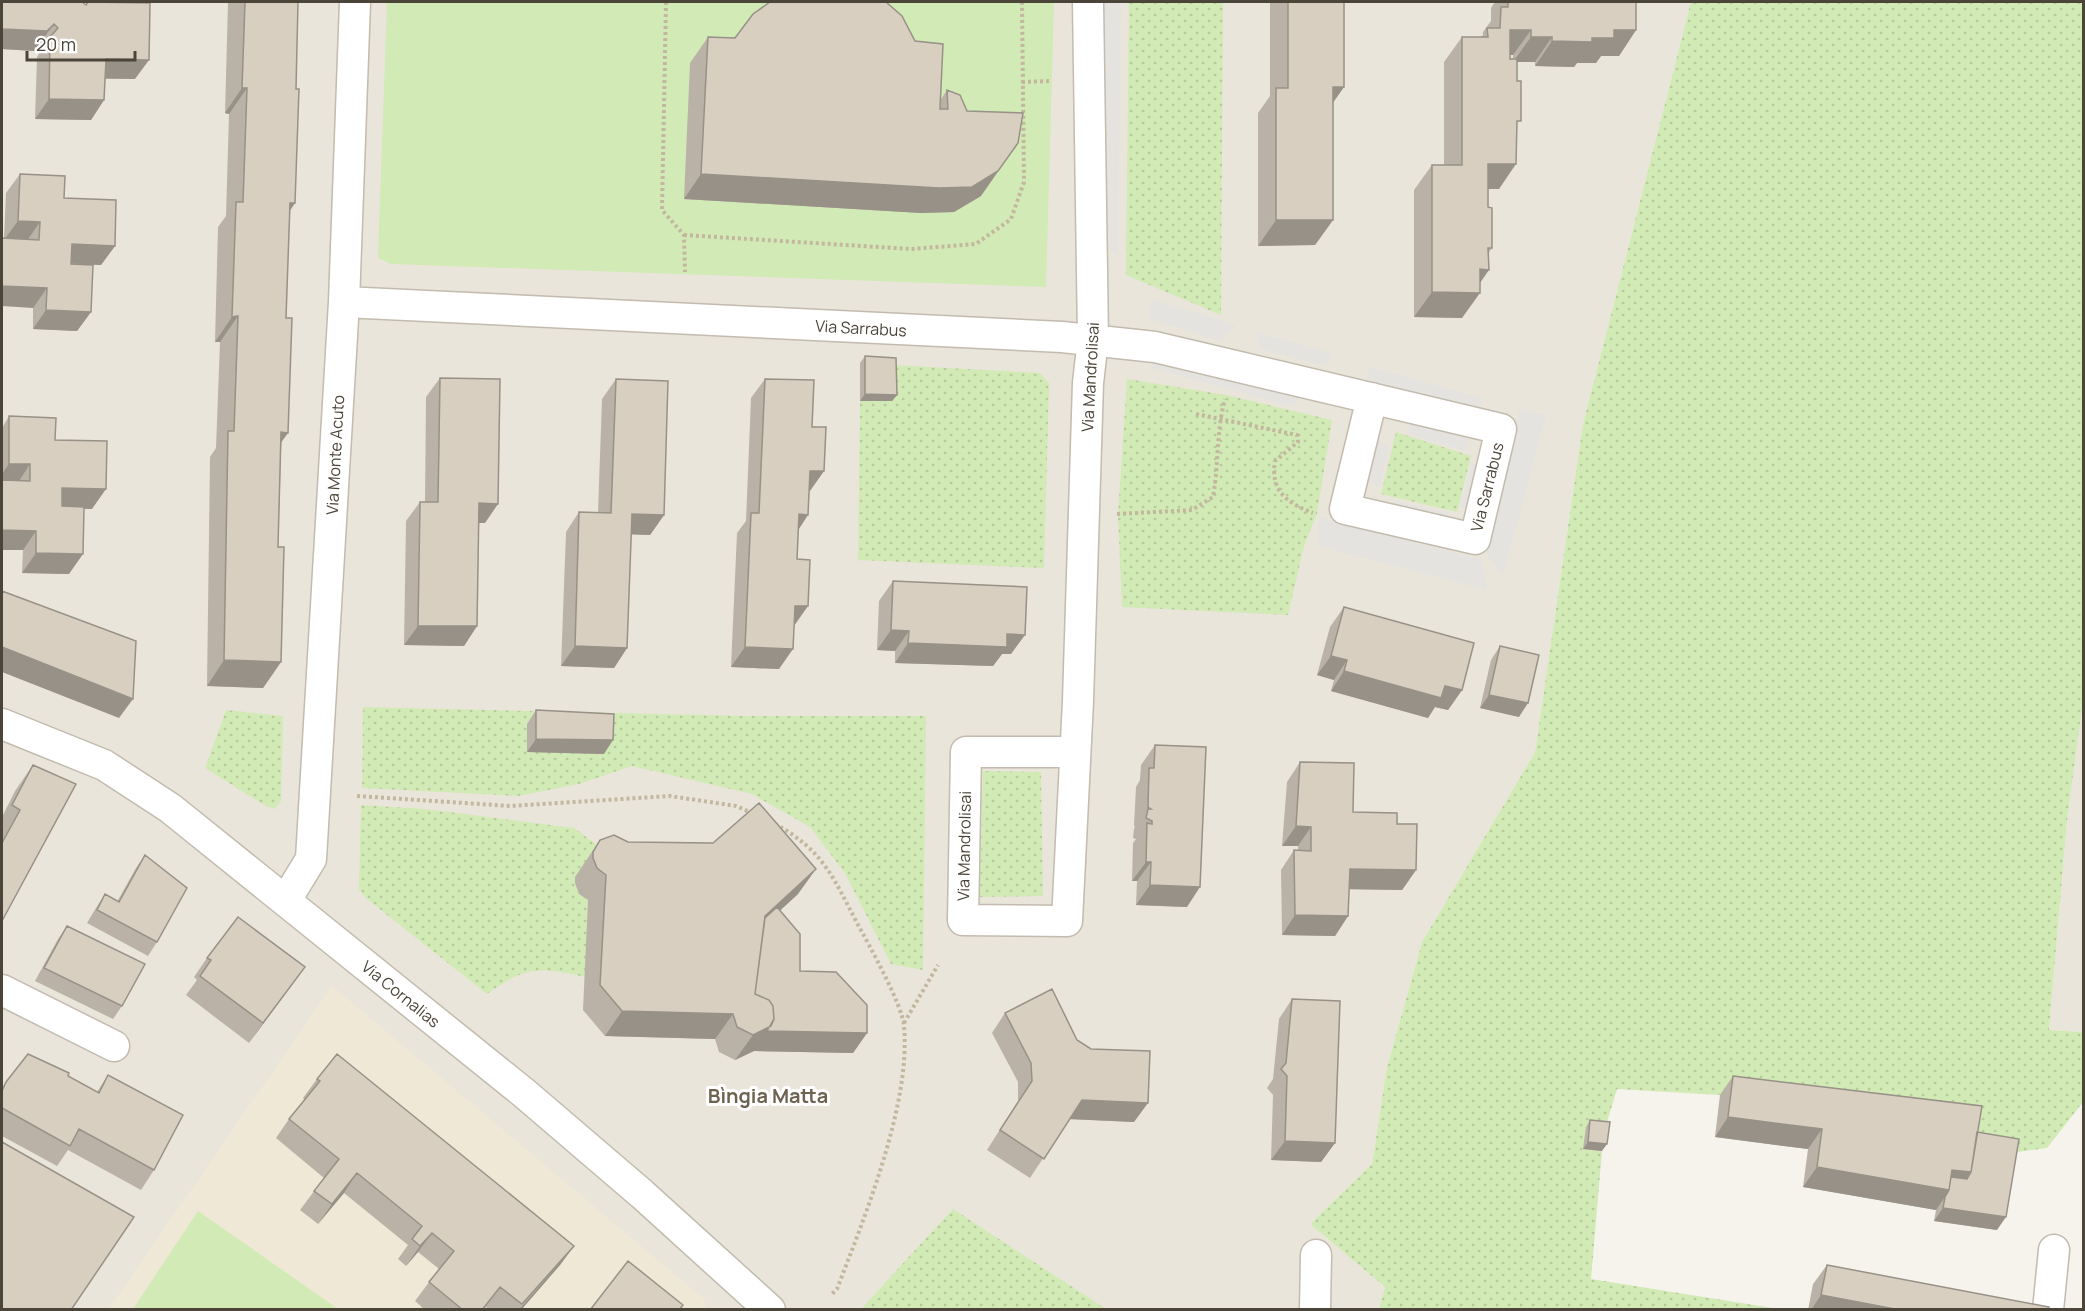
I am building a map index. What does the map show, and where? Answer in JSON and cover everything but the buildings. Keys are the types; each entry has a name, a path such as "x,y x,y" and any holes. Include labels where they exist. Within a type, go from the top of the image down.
{"street":[{"name":"Via Monte Acuto","path":"286,900 311,859 344,302 355,2"},
{"name":"Via Mandrolisai","path":"1075,752 966,752 963,920 1066,921 1075,752 1089,383 1093,339 1088,2"},
{"name":"Via Sarrabus","path":"344,302 1093,339 1155,347 1372,398 1501,429 1474,539 1345,509 1372,398"},
{"name":"Via Cornalias","path":"2,724 105,765 170,808 524,1093 642,1194 770,1310"},
{"path":"2,990 114,1047"},
{"path":"2048,1310 2054,1250"},
{"path":"1315,1310 1316,1255"}],"path":[{"path":"666,2 662,210 684,235 686,272"},
{"path":"684,235 911,249 976,244 1011,219 1024,182 1022,2"},
{"path":"1022,82 1052,81"},
{"path":"1113,513 1192,510 1213,497 1218,473 1220,418 1226,395"},
{"path":"1196,414 1297,435 1298,442 1275,461 1273,475 1282,494 1291,505 1317,514"},
{"path":"357,796 510,806 670,796 736,806 758,815"},
{"path":"768,820 799,837 827,865 877,960 904,1024 903,1079 889,1134 868,1208 837,1288 831,1295"},
{"path":"904,1024 938,964"}],"shaded area":[{"path":"2,2 1691,2 1583,424 1535,752 1422,942 1387,1067 1372,1164 1310,1224 1385,1287 1379,1309 2,1310"},
{"path":"1103,2 1121,2 1118,255 1105,247"},
{"path":"1151,299 1236,325 1221,341 1149,319"},
{"path":"1256,332 1331,353 1326,366 1260,349"},
{"path":"1151,355 1299,394 1294,407 1152,368"},
{"path":"1370,367 1482,398 1478,412 1366,379"},
{"path":"1520,408 1546,416 1503,576 1482,548"},
{"path":"1411,417 1471,435 1465,451 1408,434"},
{"path":"1371,436 1389,447 1380,488 1363,478"},
{"path":"1472,463 1485,466 1474,511 1461,507"},
{"path":"1395,501 1448,513 1445,525 1391,515"},
{"path":"1319,517 1482,560 1487,590 1318,546"},
{"path":"2083,692 2083,1032 2049,1030 2067,821"},
{"path":"332,986 704,1299 706,1309 108,1310"}],"green space":[{"path":"387,2 1054,2 1046,287 391,264 378,258"},
{"path":"1129,2 1223,2 1221,315 1126,275"},
{"path":"1691,2 2083,2 2084,692 2067,821 2049,1030 2083,1032 2083,1102 2047,1148 2010,1153 1720,1095 1617,1089 1605,1129 1583,1149 1602,1151 1591,1279 1779,1309 1379,1309 1385,1287 1310,1224 1372,1164 1387,1067 1422,942 1535,752 1583,424"},
{"path":"892,365 1040,373 1049,383 1044,568 858,560 860,401 892,401"},
{"path":"1127,379 1226,395 1332,420 1317,514 1304,546 1288,615 1122,607 1118,514"},
{"path":"1396,432 1471,456 1457,512 1381,494"},
{"path":"363,707 749,716 926,716 923,970 891,964 845,873 810,827 752,794 632,766 579,784 518,796 362,788"},
{"path":"226,710 283,716 281,801 275,809 264,805 205,768"},
{"path":"983,771 1041,772 1043,896 980,897"},
{"path":"361,805 425,809 574,828 627,867 587,862 575,877 577,890 588,900 585,977 533,971 512,978 487,994 367,899 359,890"},
{"path":"953,1209 1106,1309 861,1309"},
{"path":"198,1211 338,1309 133,1309"}],"district":[{"name":"Bìngia Matta","path":"768,1096"}]}
